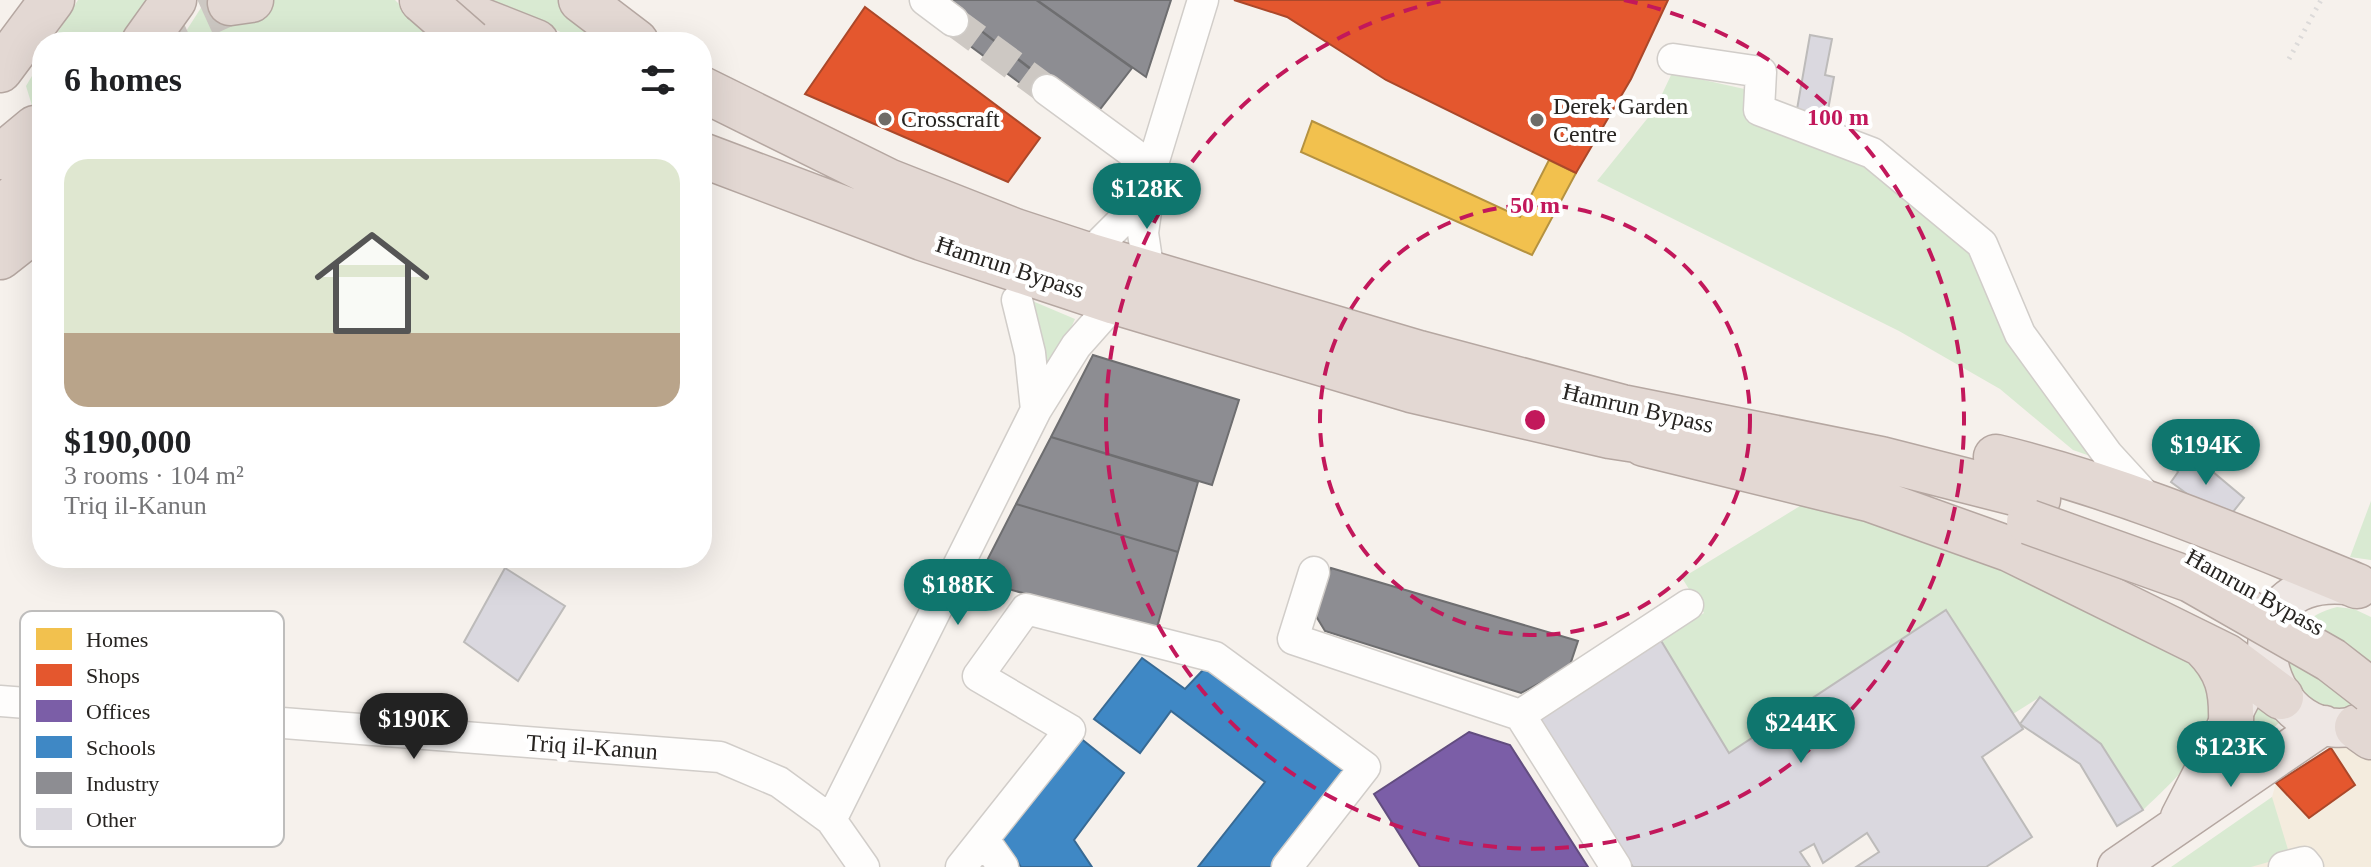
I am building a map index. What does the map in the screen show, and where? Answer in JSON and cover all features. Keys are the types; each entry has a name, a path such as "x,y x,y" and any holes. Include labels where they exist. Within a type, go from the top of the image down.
{"highway":[{"path":"0,70 52,0"},
{"path":"151,32 174,0"},
{"path":"422,0 459,32"},
{"path":"422,0 509,32"},
{"path":"581,0 623,32"},
{"path":"620,0 658,32"},
{"path":"712,78 903,167 1015,231"},
{"path":"712,94 888,181"},
{"path":"712,123 770,150 888,181"},
{"path":"0,157 32,150"},
{"path":"712,158 922,238"},
{"path":"0,212 32,159"},
{"path":"712,181 922,238"},
{"name":"Ħamrun Bypass","path":"888,181 1015,231 1419,353 1616,422"},
{"path":"0,257 32,232"},
{"name":"Ħamrun Bypass","path":"922,238 1115,302 1411,390 1616,422 2033,510 2202,558 2371,662"},
{"path":"1616,422 1887,431 2045,469 2137,500 2364,590"},
{"path":"1616,422 1872,500 2009,549 2199,641 2266,685"},
{"name":"Ħamrun Bypass","path":"2033,510 2191,580 2331,660 2359,720"},
{"path":"2199,641 2221,663 2227,677 2232,692 2231,723"}],"main road":[{"path":"2175,825 2231,723 2266,685 2270,625 2284,603 2306,588 2332,583 2364,590"},
{"path":"2266,685 2359,720"},
{"path":"2117,867 2175,825 2359,720"}],"street":[{"path":"925,0 953,21"},
{"path":"1149,273 1143,233 1152,167 1203,0"},
{"path":"1673,59 1761,72 1759,110 1872,153 1982,244 2020,334 2108,455 2141,491 2137,500"},
{"path":"1047,90 1152,167"},
{"path":"1088,255 1122,221 1152,167"},
{"path":"1017,300 1030,353 1036,410"},
{"path":"831,820 1036,410 1076,346 1115,302"},
{"path":"1314,572 1293,639 1520,715 1616,867"},
{"path":"1520,715 1688,605"},
{"path":"961,867 1070,730 978,676 1026,609 1215,657 1365,767 1287,867"},
{"name":"Triq il-Kanun","path":"0,701 20,703"},
{"name":"Triq il-Kanun","path":"284,723 720,757 779,782 831,820 864,867"},
{"path":"984,840 1003,867"},
{"path":"2284,867 2304,862 2308,867"}],"path":[{"path":"2289,59 2321,0"}],"shaded area":[{"path":"2349,737 2371,754 2371,867 2185,867 2272,797 2276,783"}],"green space":[{"path":"78,0 155,0 133,32 58,32"},
{"path":"206,0 395,0 427,32 185,32"},
{"path":"486,0 561,0 595,32 560,32 521,12"},
{"path":"1672,73 1749,90 1849,152 1965,240 2093,457 2073,450 2000,389 1899,331 1597,181 1655,109"},
{"path":"32,76 32,106 26,86"},
{"path":"1030,300 1075,319 1050,374"},
{"path":"1804,491 1910,520 2204,669 2213,706 2206,736 2198,750 2143,810 2101,744 2040,697 2013,714 1729,753 1660,639 1704,613 1682,578 1800,506"},
{"path":"2371,501 2371,560 2350,557"},
{"path":"2337,607 2354,609 2371,617 2371,705 2322,711 2294,687 2288,659 2294,636 2302,626 2324,611"},
{"path":"2257,706 2279,723 2227,767"},
{"path":"2272,797 2290,856 2251,867 2171,867"}],"building: Homes":[{"path":"1312,121 1520,217 1549,160 1576,173 1532,255 1301,152"}],"building: Shops":[{"name":"Derek Garden Centre","path":"1234,0 1668,0 1631,79 1576,173 1386,80 1287,17"},
{"path":"865,7 1040,138 1008,182 805,94"},
{"path":"2331,748 2355,785 2309,818 2276,783"}],"building: Offices":[{"path":"1469,732 1510,745 1588,867 1420,867 1374,794"}],"building: Schools":[{"path":"1142,658 1185,689 1203,670 1220,669 1348,772 1273,867 1198,867 1265,782 1171,711 1140,753 1094,719"},
{"path":"1079,737 1124,773 1074,840 1092,867 1021,867 1001,837"}],"building: Industry":[{"path":"941,0 1036,0 1132,68 1094,117"},
{"path":"1037,0 1171,0 1146,77"},
{"path":"958,13 1051,85 1040,98 946,28"},
{"path":"1093,355 1239,400 1212,485 1051,437"},
{"path":"1051,437 1198,482 1178,552 1016,504"},
{"path":"1016,504 1178,552 1156,631 977,580"},
{"path":"1331,568 1578,641 1569,668 1521,693 1325,631 1316,616"}],"building: Other":[{"path":"1810,35 1832,39 1825,75 1834,77 1826,121 1796,115"},
{"path":"2188,451 2244,498 2225,522 2171,482 2178,472 2175,467"},
{"path":"505,568 565,606 518,681 464,642"},
{"path":"1946,610 2023,729 1982,757 2032,837 1986,867 1856,867 1879,852 1867,833 1823,863 1814,844 1800,852 1810,867 1633,867 1538,719 1660,639 1729,753"},
{"path":"2040,697 2101,744 2143,810 2117,826 2080,764 2020,724"}],"tunnel":[{"path":"166,32 230,3"},
{"path":"953,21 1047,90"}],"place":[{"name":"Crosscraft","path":"885,119"},
{"name":"Derek Garden Centre","path":"1537,120"}]}
